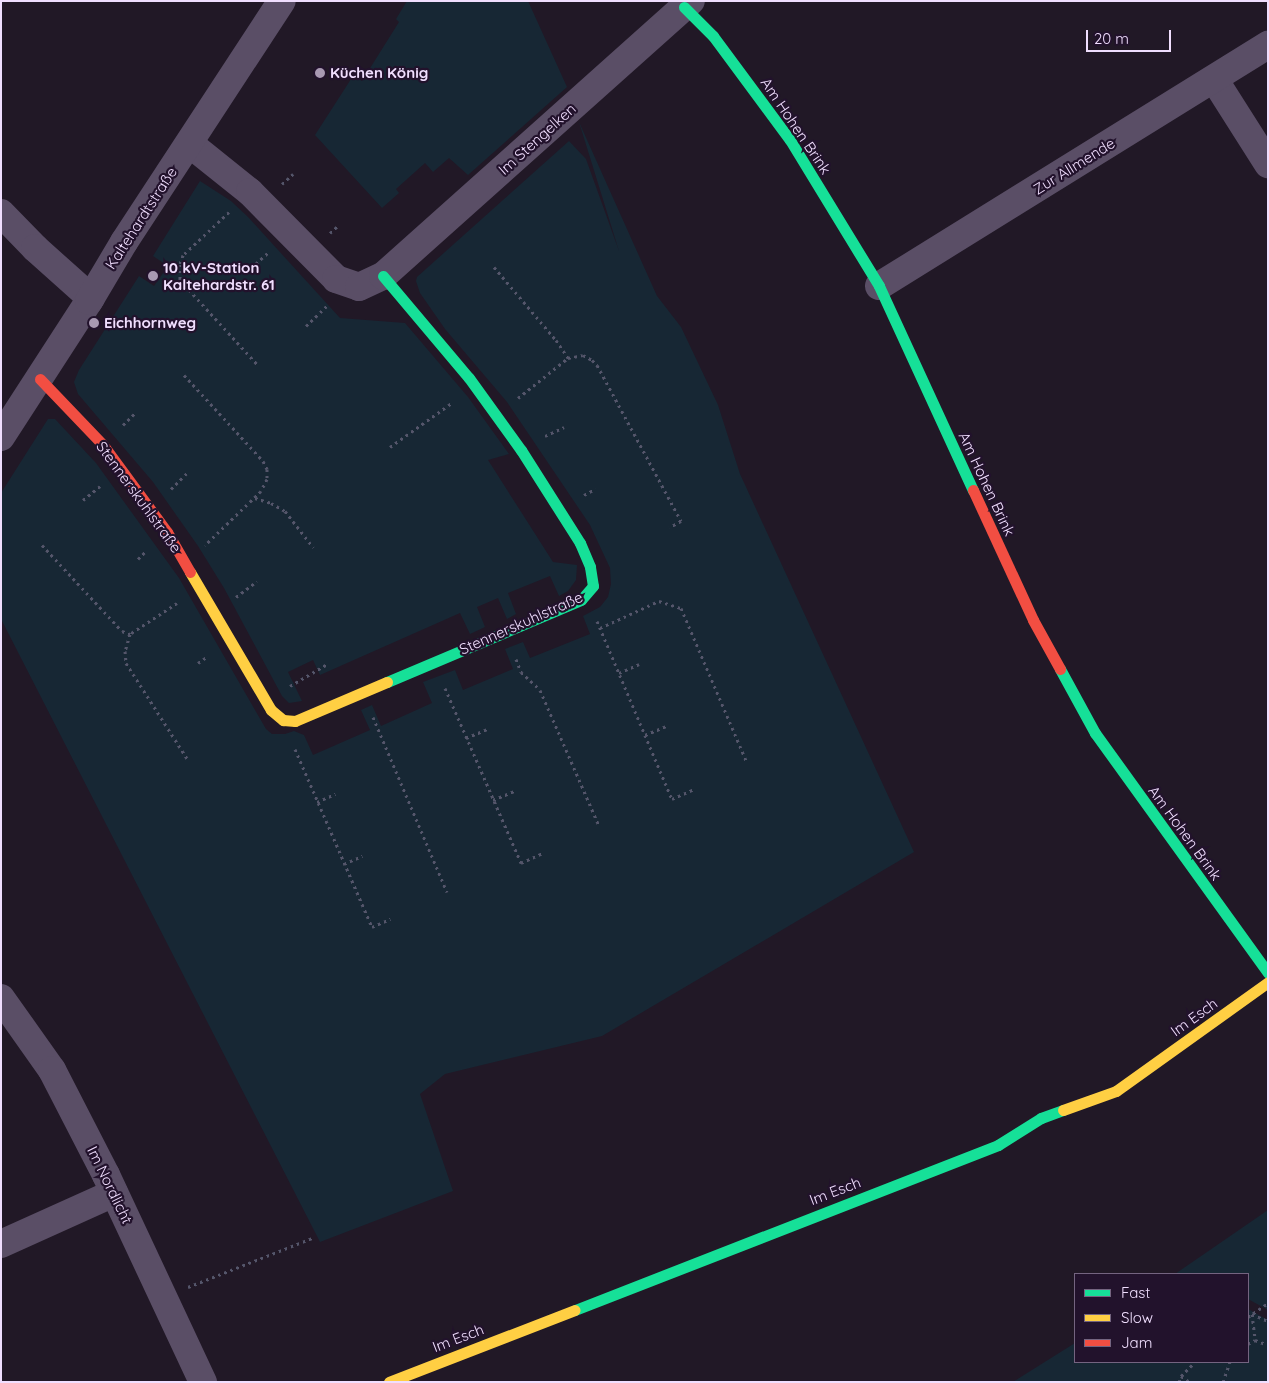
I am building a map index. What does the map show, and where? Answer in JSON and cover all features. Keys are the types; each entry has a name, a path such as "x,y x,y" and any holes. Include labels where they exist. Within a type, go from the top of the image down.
{"street":[{"name":"Kaltehardtstraße","path":"1,437 91,298 124,242 282,1"},
{"name":"Im Stengelken","path":"383,276 687,4"},
{"name":"Am Hohen Brink","path":"687,4 740,70 790,140 879,286 1033,620 1095,733 1268,973"},
{"name":"Zur Allmende","path":"879,286 1268,45"},
{"path":"1214,79 1268,164"},
{"path":"190,144 250,192 336,279 359,287 383,276"},
{"path":"1,213 35,248 91,298"},
{"name":"Stennerskuhlstraße","path":"40,378 115,460 167,532 272,710 283,720 295,721 587,596 593,586 590,567 580,543 496,415 475,386 383,276"},
{"name":"Im Esch","path":"388,1382 998,1145 1041,1118 1116,1091 1268,982"},
{"name":"Im Nordlicht","path":"1,998 52,1070 114,1193 203,1382"},
{"path":"1,1244 114,1193"}],"path":[{"path":"250,192 183,255 179,272 182,282 258,365"},
{"path":"494,267 556,340 568,358"},
{"path":"496,415 568,358 583,356 598,365 681,521 670,527"},
{"path":"184,375 266,465 267,479 255,498 186,562"},
{"path":"390,447 475,386"},
{"path":"255,498 271,503 285,511 313,547"},
{"path":"42,544 122,631 130,634"},
{"path":"188,760 128,669 125,651 130,634 200,586"},
{"path":"587,596 672,799 694,789"},
{"path":"600,628 659,601 680,608 747,763"},
{"path":"505,632 521,672 540,690 599,826"},
{"path":"433,662 521,863 542,853"},
{"path":"265,699 329,663"},
{"path":"619,673 639,664"},
{"path":"362,692 447,892"},
{"path":"283,720 372,928 390,919"},
{"path":"645,735 666,726"},
{"path":"466,738 487,729"},
{"path":"493,800 514,791"},
{"path":"317,802 335,794"},
{"path":"344,864 362,856"},
{"path":"164,1297 315,1237"},
{"path":"1249,1316 1268,1303"},
{"path":"1252,1314 1268,1321"},
{"path":"1252,1314 1255,1340"},
{"path":"1249,1343 1255,1340"},
{"path":"1255,1340 1268,1345"},
{"path":"1179,1382 1181,1376 1194,1363"},
{"path":"1223,1382 1230,1363"},
{"path":"1181,1376 1190,1382"}],"shaded area":[{"path":"407,1 528,1 567,87 468,175 449,158 433,172 425,163 396,189 399,193 382,208 315,135 353,76 362,81 399,22 396,19"},
{"path":"579,122 657,296 681,327 718,405 740,474 914,852 602,1036 445,1074 420,1094 453,1191 320,1242 1,619 1,493 48,419 55,419 96,463 179,578 266,729 272,734 285,734 294,731 304,735 313,755 370,730 361,710 372,705 381,726 432,703 423,682 455,670 463,690 513,669 505,649 523,642 530,658 590,634 583,616 600,607 608,597 611,584 610,568 590,525 507,402 445,329 420,293 416,281 417,277 569,141 586,159 619,251"},
{"path":"200,181 231,201 248,217 340,318 405,323 468,397 509,454 488,460 553,562 577,565 576,580 568,591 559,596 550,576 508,593 516,614 507,619 498,598 477,607 485,627 470,634 460,613 320,675 313,660 288,672 302,701 289,703 282,696 224,588 198,546 153,482 78,394 74,382 79,370 139,276 154,286 168,266 153,256"},
{"path":"1268,1210 1268,1310 1249,1300 1249,1273 1176,1273"},
{"path":"1249,1310 1268,1320 1268,1382 1013,1382 1074,1344 1074,1363 1249,1363"}],"traffic: fast":[{"path":"684,7 713,36 790,140 879,286 973,490"},
{"path":"383,276 469,378 521,450 580,543 590,567 593,586 581,600 387,682"},
{"path":"1060,669 1095,733 1268,973"},
{"path":"575,1310 998,1145 1041,1118 1063,1110"}],"traffic: slow":[{"path":"190,572 271,710 283,720 295,721 387,682"},
{"path":"1063,1110 1116,1091 1268,982"},
{"path":"389,1382 575,1310"}],"traffic: jam":[{"path":"40,379 103,445 167,532 190,572"},
{"path":"973,490 1033,620 1060,669"}],"place":[{"name":"Küchen König","path":"320,73"},
{"name":"10 kV-Station Kaltehardstr. 61","path":"153,276"},
{"name":"Eichhornweg","path":"94,323"}]}
